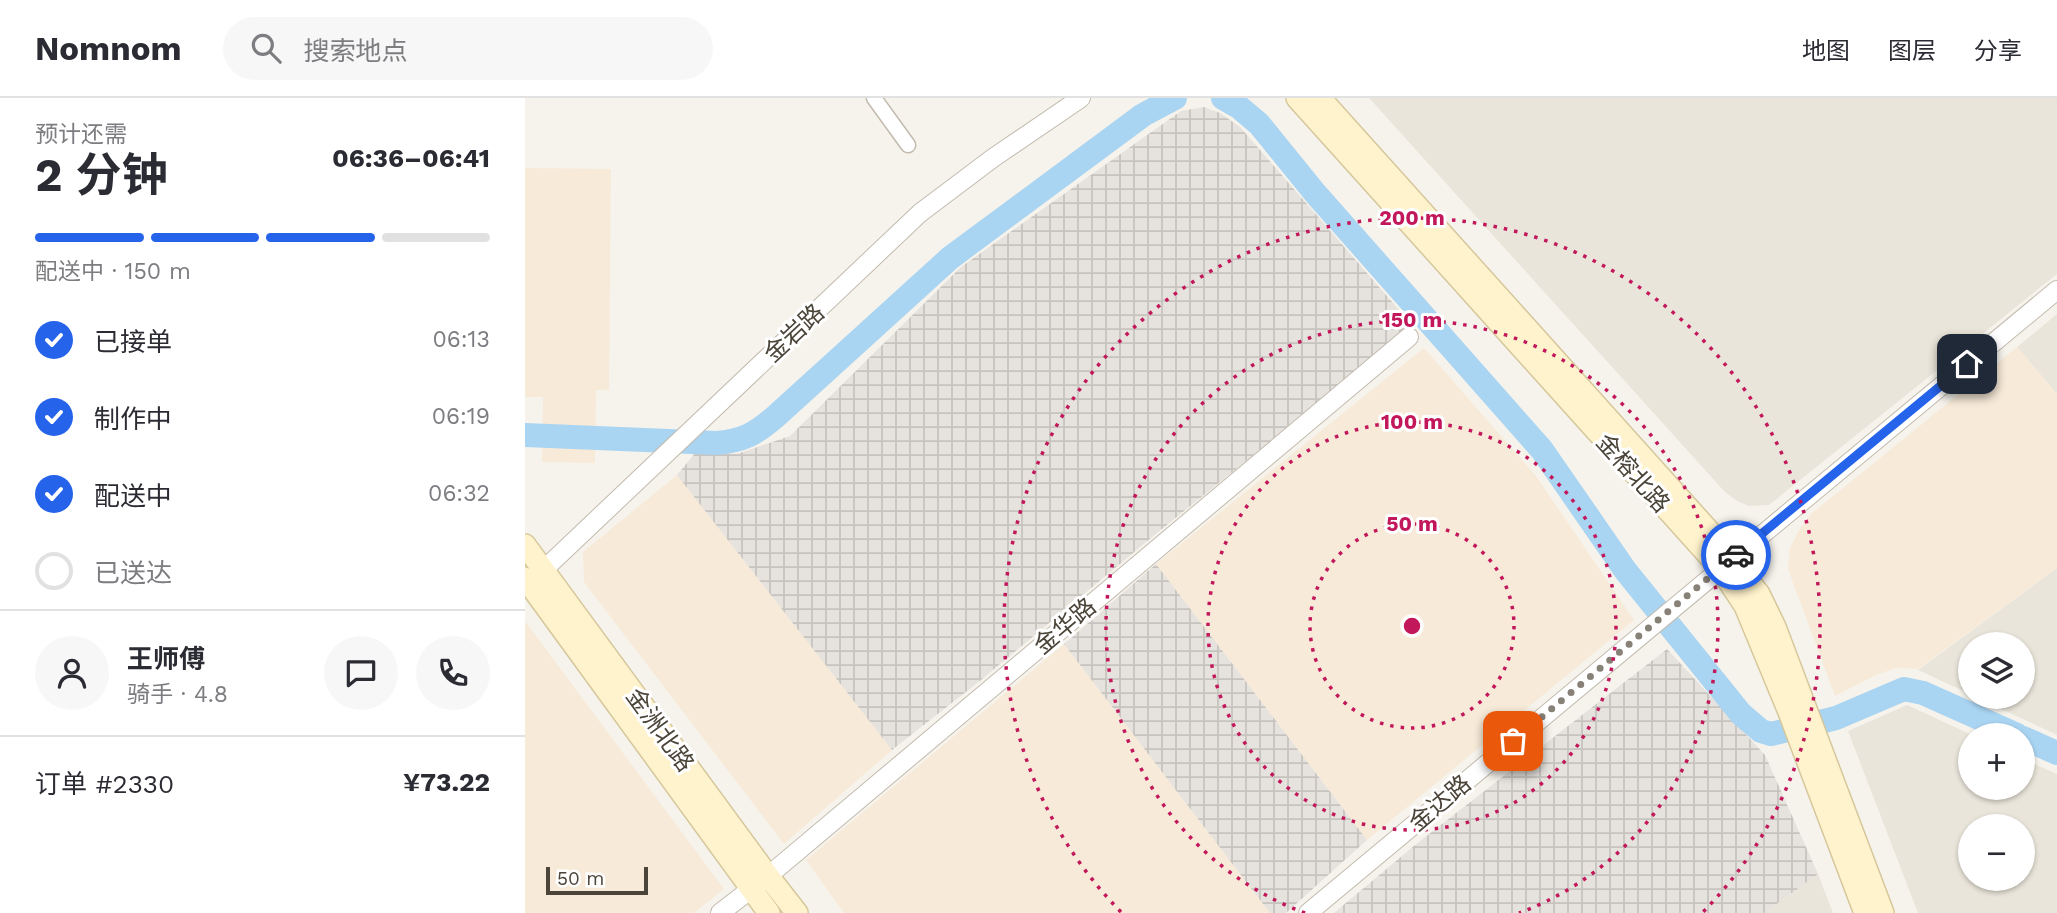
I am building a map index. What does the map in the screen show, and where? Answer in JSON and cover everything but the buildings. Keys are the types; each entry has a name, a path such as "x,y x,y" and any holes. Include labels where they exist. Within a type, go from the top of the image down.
{"main road":[{"name":"金榕北路","path":"1297,98 1726,563 1759,594 1784,650 1797,710 1814,754 1883,913"},
{"name":"金榕北路","path":"1320,98 1480,274 1726,563"},
{"name":"金洲北路","path":"525,545 531,580 759,882 797,913"},
{"name":"金榕北路","path":"1814,754 1865,913"},
{"name":"金洲北路","path":"759,882 769,913"}],"street":[{"path":"874,98 908,145"},
{"name":"金岩路","path":"531,580 935,201 1081,98"},
{"name":"金达路","path":"1308,913 2057,290"},
{"name":"金华路","path":"720,913 1409,337"}],"shaded area":[{"path":"1369,98 2057,98 2057,274 1769,505 1749,506 1724,491"},
{"path":"1204,107 1220,113 1240,127 1413,326 892,750 677,475 696,452 737,454 790,436 961,267 1181,111"},
{"path":"525,168 611,169 609,390 596,390 595,463 542,462 543,397 525,397"},
{"path":"2057,314 2057,394 2017,347"},
{"path":"2017,347 2057,394 2057,568 1969,632 1958,632 1958,640 1918,669 1896,668 1835,696 1788,569 1790,548 1811,514"},
{"path":"1424,348 1536,476 1634,620 1367,840 1156,564"},
{"path":"677,475 892,750 784,844 584,582 583,552"},
{"path":"1156,564 1367,840 1286,913 1270,913 1064,644"},
{"path":"2057,568 2057,735 2002,709 2035,709 2035,632 1970,632"},
{"path":"525,621 724,889 694,913 525,913"},
{"path":"1958,641 1958,688 1918,670"},
{"path":"1064,644 1270,913 844,913 806,860"},
{"path":"1667,649 1765,755 1818,874 1764,913 1334,913 1415,845"},
{"path":"1907,705 1958,729 1958,800 2035,800 2035,764 2057,774 2057,913 1918,913 1848,731"},
{"path":"1818,874 1833,913 1764,913"}],"waterway":[{"path":"525,435 716,443 748,436 775,417 950,258 1143,115 1175,98"},
{"path":"1223,98 1259,124 1315,193 1542,450 1625,570 1741,714 1761,731 1771,734 1836,718 1904,689 1923,693 1990,723"},
{"path":"2035,743 2057,753"}],"way so far":[{"path":"1513,741 1736,555"}],"route":[{"path":"1736,555 1967,364"}]}
